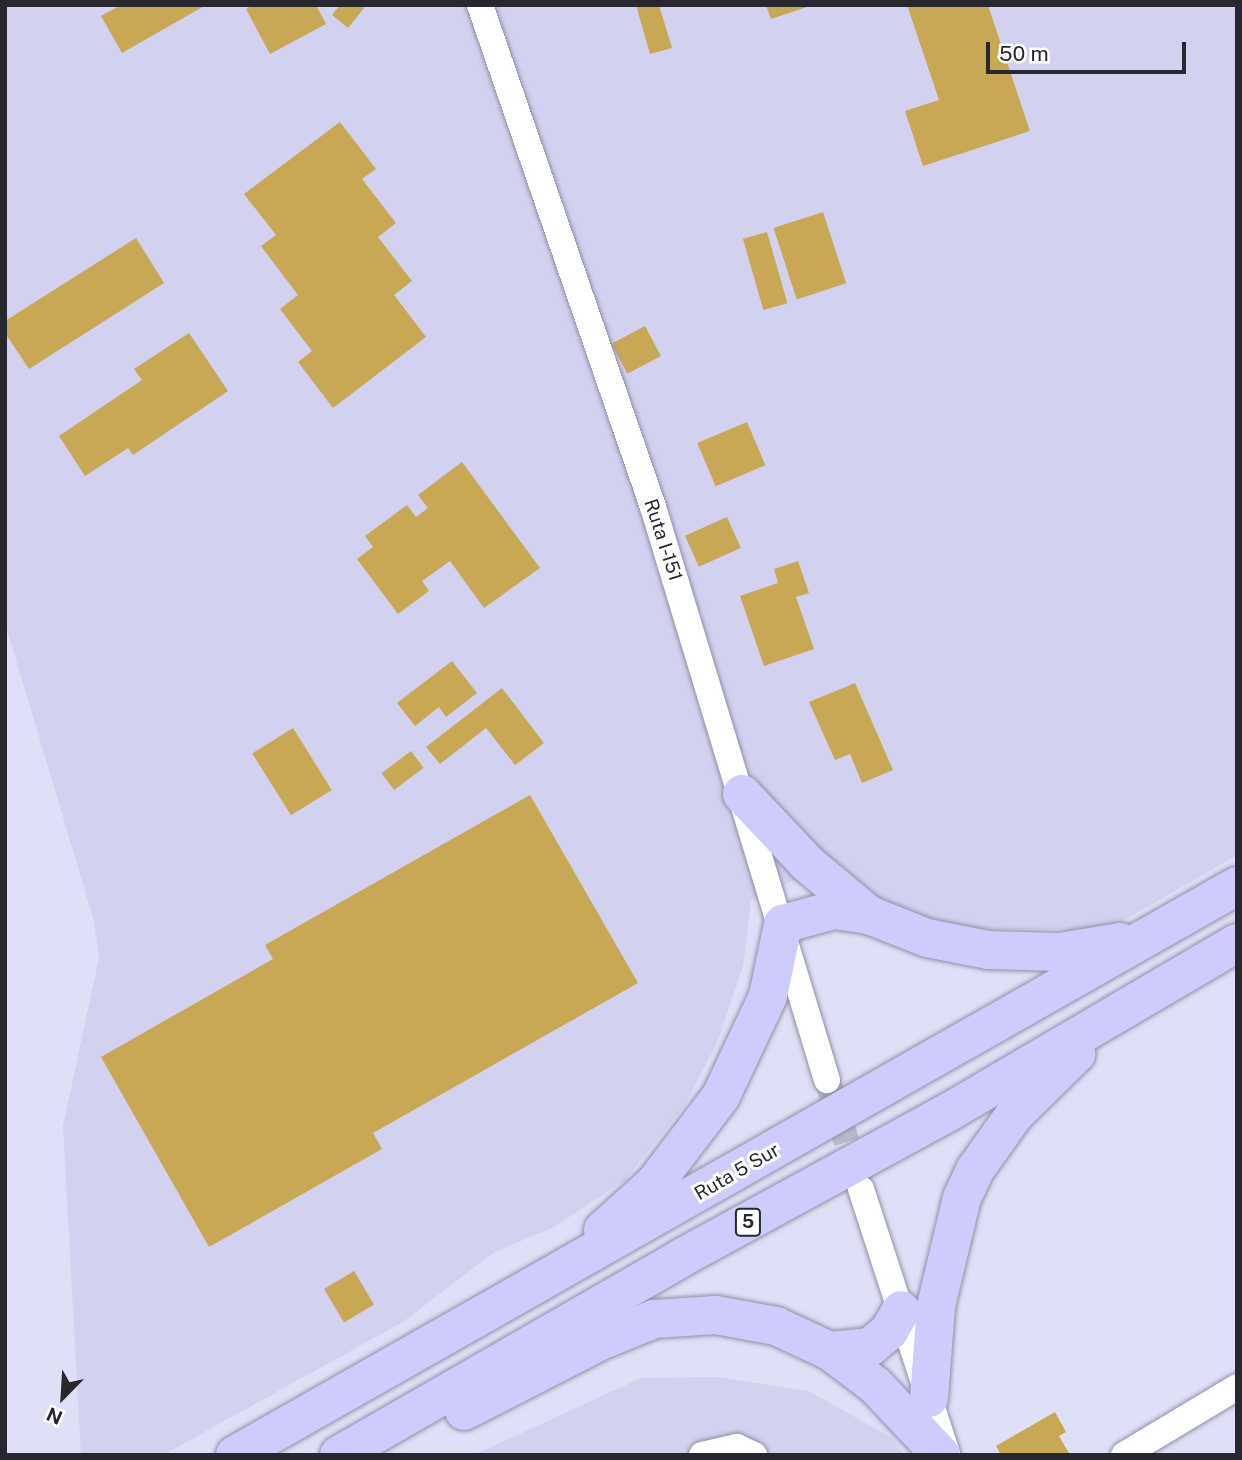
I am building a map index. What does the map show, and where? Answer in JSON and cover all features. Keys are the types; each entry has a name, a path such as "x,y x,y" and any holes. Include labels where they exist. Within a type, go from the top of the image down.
{"highway":[{"path":"742,794 808,864 869,915"},
{"name":"Ruta 5 Sur","path":"235,1455 1237,886"},
{"path":"534,1287 630,1208 701,1128 755,1031 778,960 783,924 834,910 869,915 957,946 1024,953 1096,947 1165,928"},
{"name":"5","path":"339,1455 681,1258 949,1112 1237,943"},
{"path":"929,1398 930,1346 944,1258 975,1170 1015,1114 1090,1041 1156,989"},
{"path":"830,1351 870,1347 889,1331 901,1310"},
{"path":"370,1455 598,1342 654,1319 706,1315 748,1319 795,1333 830,1351 875,1385 941,1455"}],"street":[{"name":"Ruta I-151","path":"480,5 653,507 783,924 827,1080"},
{"path":"862,1189 947,1455"},
{"path":"1124,1455 1237,1387"},
{"path":"702,1455 737,1447 754,1455"}],"shaded area":[{"path":"5,5 1237,5 1237,855 1123,921 1076,930 967,928 895,911 834,860 751,901 743,966 717,1043 685,1105 625,1180 554,1227 493,1253 403,1322 163,1455 81,1455 63,1126 99,958 94,921 5,623"},
{"path":"717,1377 809,1391 892,1438 904,1455 474,1455 641,1378"}],"building":[{"path":"121,5 206,5 122,53 101,16"},
{"path":"253,5 316,5 326,24 270,54 246,9"},
{"path":"340,5 361,5 364,8 348,28 332,15"},
{"path":"636,5 659,5 672,48 650,54"},
{"path":"766,5 810,5 810,6 771,19"},
{"path":"907,5 988,5 1030,131 923,166 905,111 939,100"},
{"path":"340,122 376,169 362,179 396,223 378,237 412,281 394,295 426,337 333,408 298,362 312,351 280,309 298,295 261,246 276,235 244,194"},
{"path":"823,212 846,283 797,299 774,228"},
{"path":"767,232 787,303 763,310 743,239"},
{"path":"136,238 164,283 29,369 5,333 5,321"},
{"path":"645,326 661,356 627,374 611,344"},
{"path":"189,333 228,391 133,455 128,448 85,476 59,436 142,380 134,369"},
{"path":"747,422 765,465 716,486 697,443"},
{"path":"462,462 540,568 484,608 450,561 422,581 429,591 398,614 357,559 373,547 365,536 407,505 416,517 428,508 418,495"},
{"path":"727,517 741,548 699,567 685,536"},
{"path":"798,561 809,593 796,597 814,649 764,666 740,596 778,583 774,569"},
{"path":"452,661 477,693 446,717 439,707 415,726 397,703"},
{"path":"855,683 893,770 862,783 850,754 835,760 809,702"},
{"path":"502,688 544,743 515,765 486,728 440,764 426,747"},
{"path":"293,728 332,790 291,815 252,753"},
{"path":"411,751 424,768 394,790 381,773"},
{"path":"530,795 638,983 373,1133 382,1149 209,1247 101,1057 273,959 265,945"},
{"path":"354,1271 374,1304 344,1322 324,1289"},
{"path":"1055,1412 1066,1432 1059,1436 1070,1455 1001,1455 996,1446"}],"tunnel":[{"path":"827,1080 858,1178"}]}
